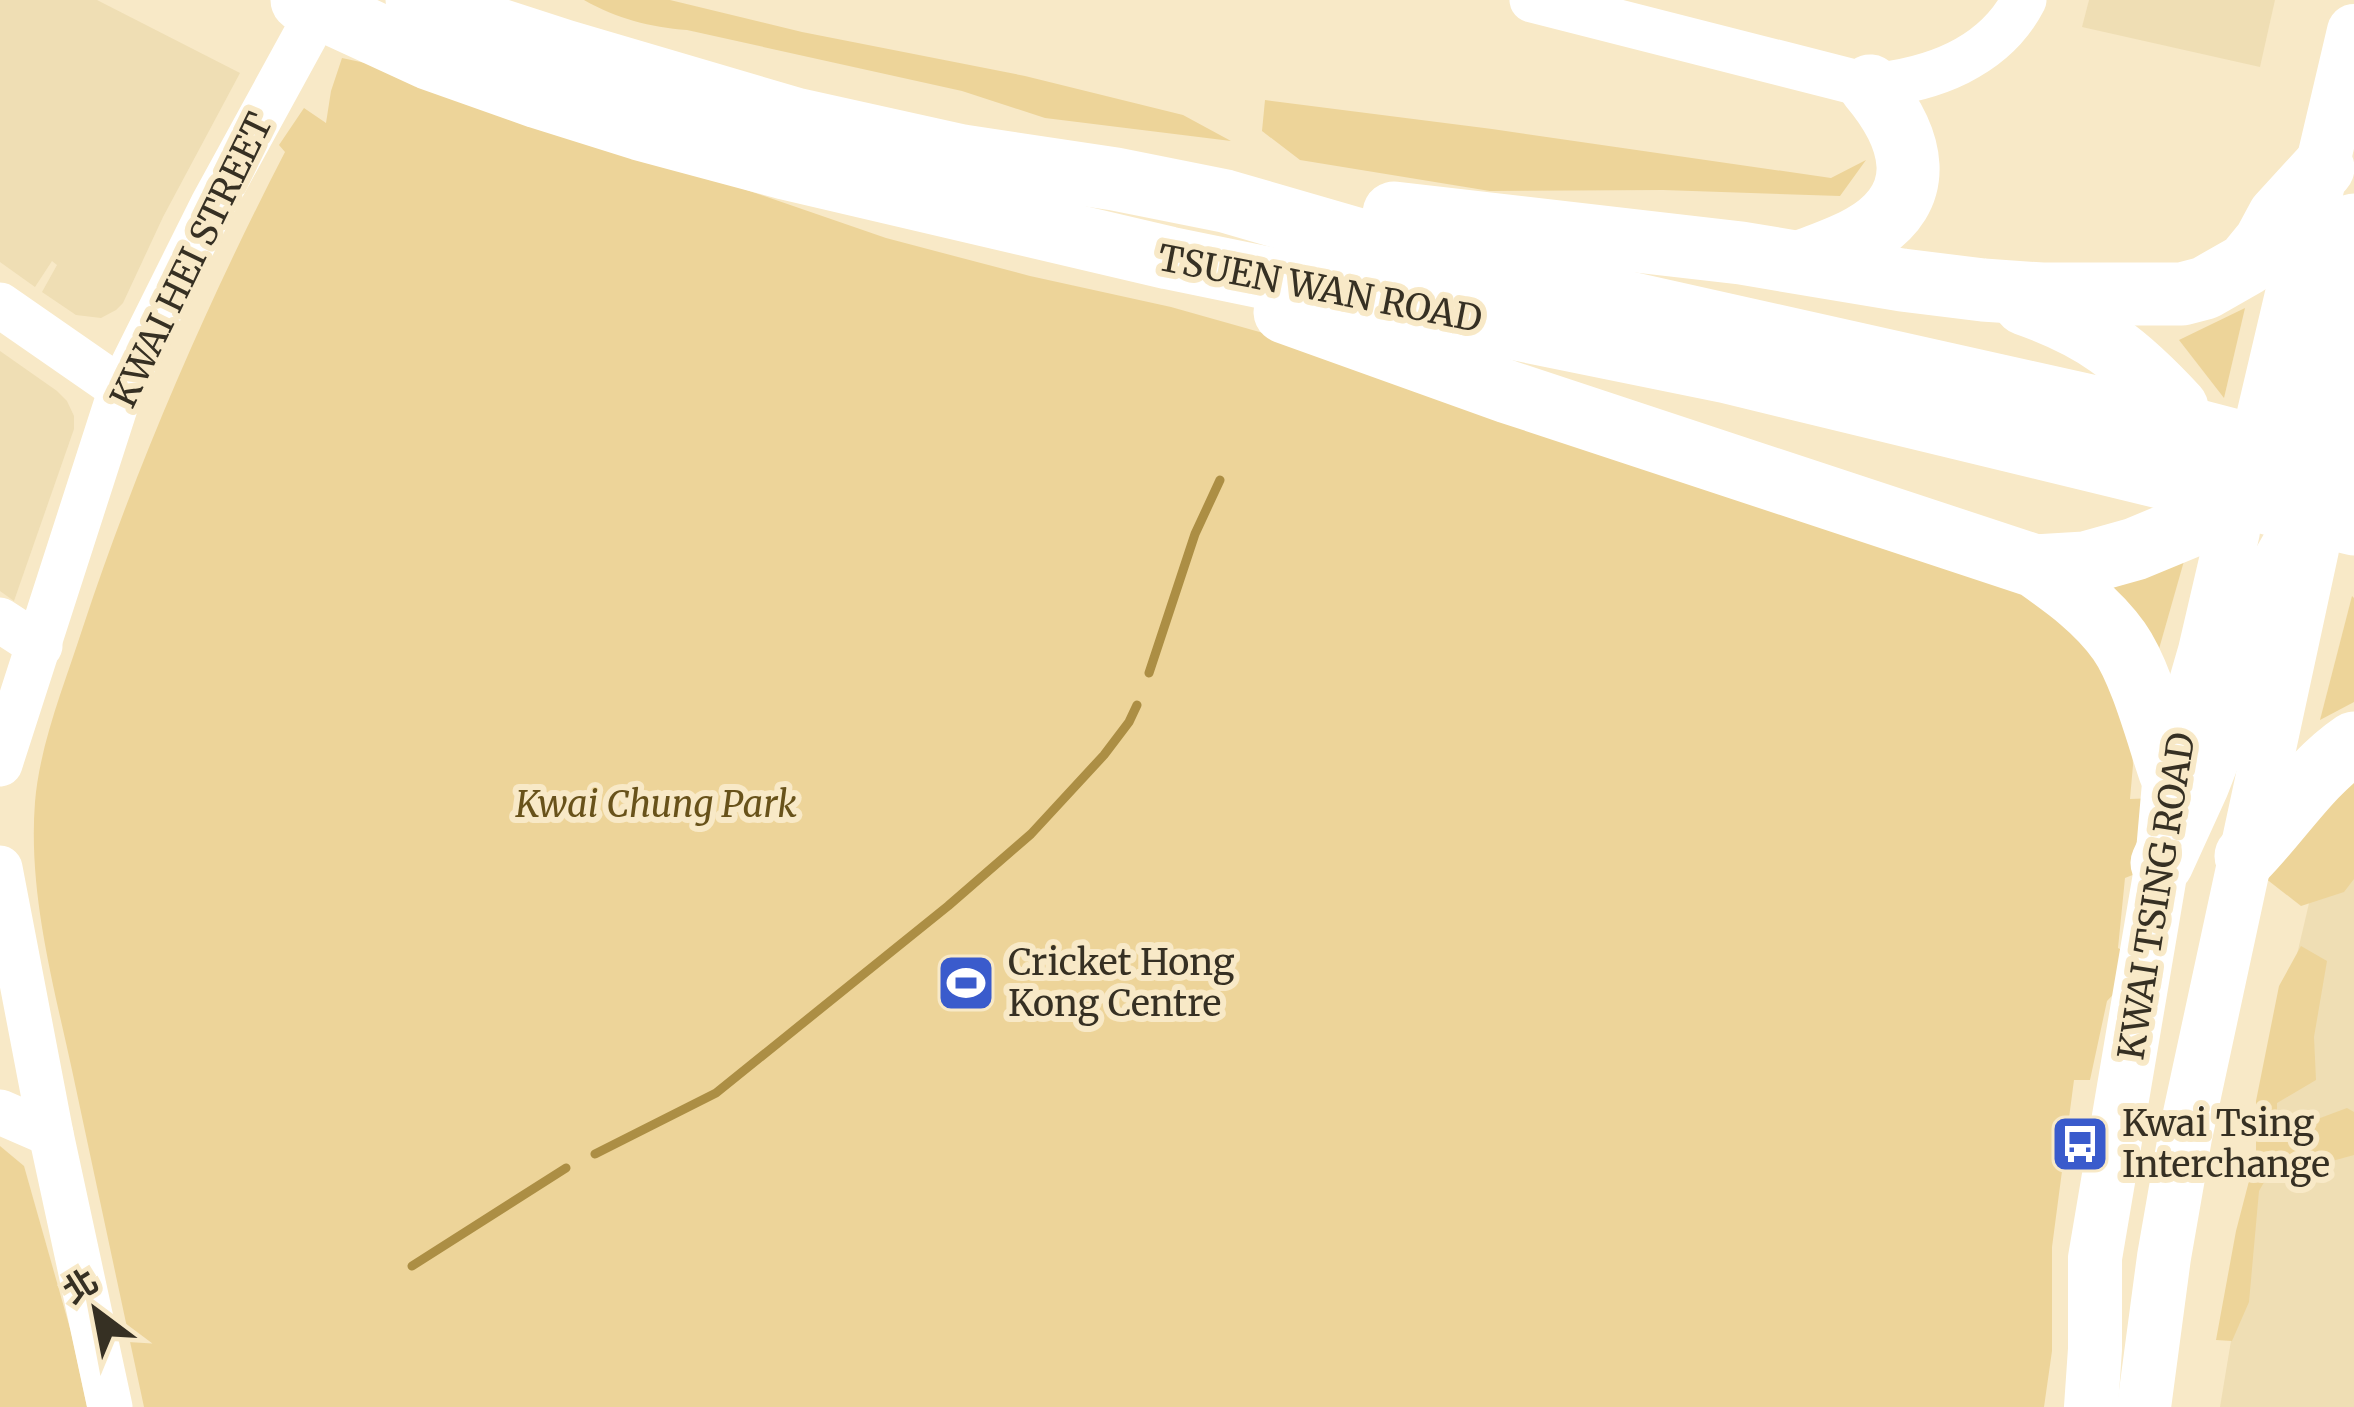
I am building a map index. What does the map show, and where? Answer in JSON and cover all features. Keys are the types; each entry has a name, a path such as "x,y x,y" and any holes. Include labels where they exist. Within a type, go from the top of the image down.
{"highway":[{"name":"TSUEN WAN ROAD","path":"303,18 432,24 564,51 795,119 962,156 1225,201 1363,241 1557,287 2035,421 2276,541"},
{"name":"TSUEN WAN ROAD","path":"432,24 538,97 844,183 1169,258 1727,372 2035,421 2171,424 2307,439"},
{"path":"1801,262 1861,237 1900,203 1910,164 1890,110 1870,86"},
{"path":"1225,201 1370,209 1801,262 1983,290 2151,295 2205,288 2247,264 2279,216 2323,168"},
{"path":"2307,439 2354,225"},
{"path":"1169,258 1232,292 1352,338 2035,566 2081,598 2121,643 2170,772"},
{"path":"1983,290 2085,327 2122,353 2177,408"},
{"path":"2282,329 2307,439"},
{"path":"2035,566 2085,563 2135,549 2276,541"},
{"path":"2276,541 2282,677"},
{"path":"2162,863 2228,709 2276,541"},
{"path":"2246,856 2338,754 2354,743"}],"main road":[{"path":"2282,329 2354,31"},
{"path":"2307,439 2354,368"},
{"name":"KWAI TSING ROAD","path":"2090,1407 2095,1258 2162,863 2170,772 2205,651 2276,541"},
{"name":"KWAI TSING ROAD","path":"2144,1407 2185,1137 2282,677"}],"street":[{"path":"1532,0 1870,86 1907,82 1946,70 1991,43 2024,0"},
{"name":"KWAI HEI STREET","path":"0,764 121,389 303,18"},
{"path":"0,305 121,389"},
{"path":"0,620 40,646"},
{"path":"0,868 110,1407"},
{"path":"0,1112 51,1134"}],"shaded area":[{"path":"0,0 97,0 240,73 123,303 101,318 76,315 42,292 57,265 52,261 35,287 0,262"},
{"path":"2089,0 2275,0 2260,67 2082,27"},
{"path":"0,351 57,391 74,416 74,429 14,601 0,591"},
{"path":"2354,834 2354,1407 2220,1407 2291,980 2310,899"}],"green space":[{"path":"584,0 670,0 802,32 1025,76 1183,115 1231,141 1045,118 962,91 634,21"},
{"name":"Kwai Chung Park","path":"342,58 402,71 886,238 1171,307 1345,356 2030,581 2129,698 2130,799 2156,798 2163,863 2125,878 2118,948 2144,962 2107,1001 2090,1080 2074,1080 2052,1247 2052,1351 2044,1407 144,1407 44,937 35,870 38,780 54,713 104,566 175,386 285,152 279,145 304,108 326,123"},
{"path":"1265,100 1831,178 1866,160 1840,196 1490,191 1300,160 1262,131"},
{"path":"2245,308 2224,398 2179,340"},
{"path":"2184,561 2155,663 2104,591"},
{"path":"2352,596 2354,702 2320,720"},
{"path":"2354,757 2354,879 2344,892 2301,906 2265,878"},
{"path":"2301,946 2327,961 2314,1037 2316,1080 2277,1103 2277,1134 2347,1108 2354,1112 2354,1155 2303,1169 2277,1160 2259,1191 2249,1302 2232,1341 2216,1340 2256,1154 2256,1101 2279,986"},
{"path":"0,1146 24,1166 87,1407 0,1407"}],"waterway":[{"path":"1149,673 1195,534 1220,480"},
{"path":"595,1154 716,1093 948,906 1031,834 1104,755 1137,705"},
{"path":"412,1266 566,1168"}],"place":[{"name":"Cricket Hong Kong Centre","path":"966,983"},
{"name":"Kwai Tsing Interchange","path":"2080,1144"}]}
